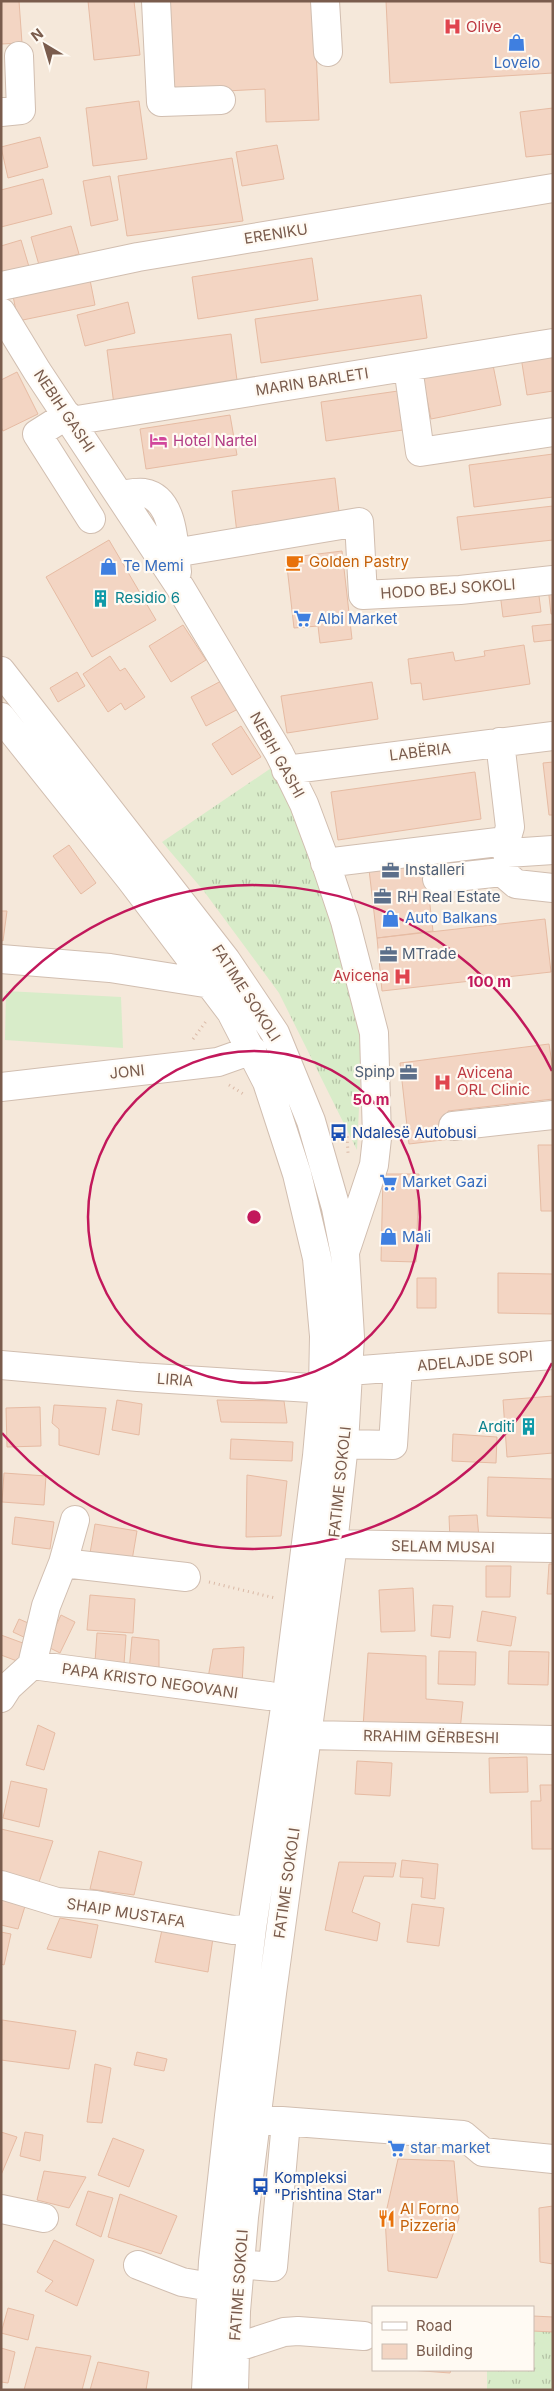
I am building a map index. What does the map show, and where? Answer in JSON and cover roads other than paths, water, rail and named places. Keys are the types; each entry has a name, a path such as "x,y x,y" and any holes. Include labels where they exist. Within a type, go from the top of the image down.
{"street":[{"path":"156,1 161,102 221,100"},
{"path":"325,1 328,52"},
{"path":"1,112 21,110 19,56"},
{"name":"ERENIKU","path":"1,286 138,257 553,188"},
{"name":"NEBIH GASHI","path":"1,312 180,587 304,804 325,863 362,984 374,1033 378,1138 374,1165 345,1254"},
{"name":"MARIN BARLETI","path":"69,418 408,367 553,343"},
{"path":"408,367 420,452 553,432"},
{"path":"69,418 37,434 91,520"},
{"path":"120,496 146,493 157,498 165,507 169,519 180,587"},
{"name":"HODO BEJ SOKOLI","path":"174,553 359,522 363,595 460,590 553,580"},
{"name":"FATIME SOKOLI","path":"1,671 226,960 275,1032 302,1095 336,1208 345,1254 349,1295 340,1384 297,1618 252,1928 230,2106 211,2287 206,2390"},
{"name":"FATIME SOKOLI","path":"1,717 14,750 211,984 252,1050 263,1103 299,1183 317,1258 324,1336 340,1384 344,1444 334,1544 256,2118 239,2264 234,2348 234,2390"},
{"name":"LABËRIA","path":"286,770 553,736"},
{"path":"325,863 506,841 510,827 500,742"},
{"path":"506,854 544,849 553,850"},
{"path":"437,879 502,872 516,884 553,888"},
{"path":"1,959 110,968 211,984"},
{"name":"JONI","path":"1,1087 218,1062 234,1058 252,1050"},
{"path":"263,1103 302,1095"},
{"path":"453,1126 553,1115"},
{"name":"ADELAJDE SOPI","path":"340,1384 398,1367 553,1355"},
{"name":"LIRIA","path":"1,1365 138,1377 340,1384"},
{"name":"ADELAJDE SOPI","path":"344,1444 393,1445 398,1367"},
{"path":"1,1698 8,1687 32,1665 46,1606 63,1563 76,1520"},
{"name":"SELAM MUSAI","path":"334,1544 553,1548"},
{"path":"63,1563 186,1577"},
{"name":"PAPA KRISTO NEGOVANI","path":"32,1665 269,1696"},
{"name":"RRAHIM GËRBESHI","path":"308,1734 553,1740"},
{"name":"SHAIP MUSTAFA","path":"1,1885 57,1902 96,1905 233,1930 252,1928"},
{"path":"256,2118 286,2122 464,2135 483,2152 553,2159"},
{"path":"239,2264 273,2267 286,2122"},
{"path":"1,2209 44,2218"},
{"path":"138,2265 182,2282 211,2287"},
{"path":"234,2348 291,2332 364,2336"}],"place":[{"name":"Olive","path":"452,27"},
{"name":"Lovelo","path":"517,42"},
{"name":"Hotel Nartel","path":"159,441"},
{"name":"Golden Pastry","path":"295,562"},
{"name":"Te Memi","path":"109,566"},
{"name":"Residio 6","path":"101,598"},
{"name":"Albi Market","path":"303,619"},
{"name":"Installeri","path":"391,870"},
{"name":"RH Real Estate","path":"383,897"},
{"name":"Auto Balkans","path":"391,918"},
{"name":"MTrade","path":"388,954"},
{"name":"Avicena","path":"403,976"},
{"name":"Spinp","path":"409,1072"},
{"name":"Avicena ORL Clinic","path":"443,1082"},
{"name":"Ndalesë Autobusi","path":"338,1133"},
{"name":"Market Gazi","path":"388,1182"},
{"name":"Mali","path":"388,1237"},
{"name":"Arditi","path":"529,1427"},
{"name":"star market","path":"396,2148"},
{"name":"Kompleksi \"Prishtina Star\"","path":"260,2187"},
{"name":"Al Forno Pizzeria","path":"386,2218"}]}
